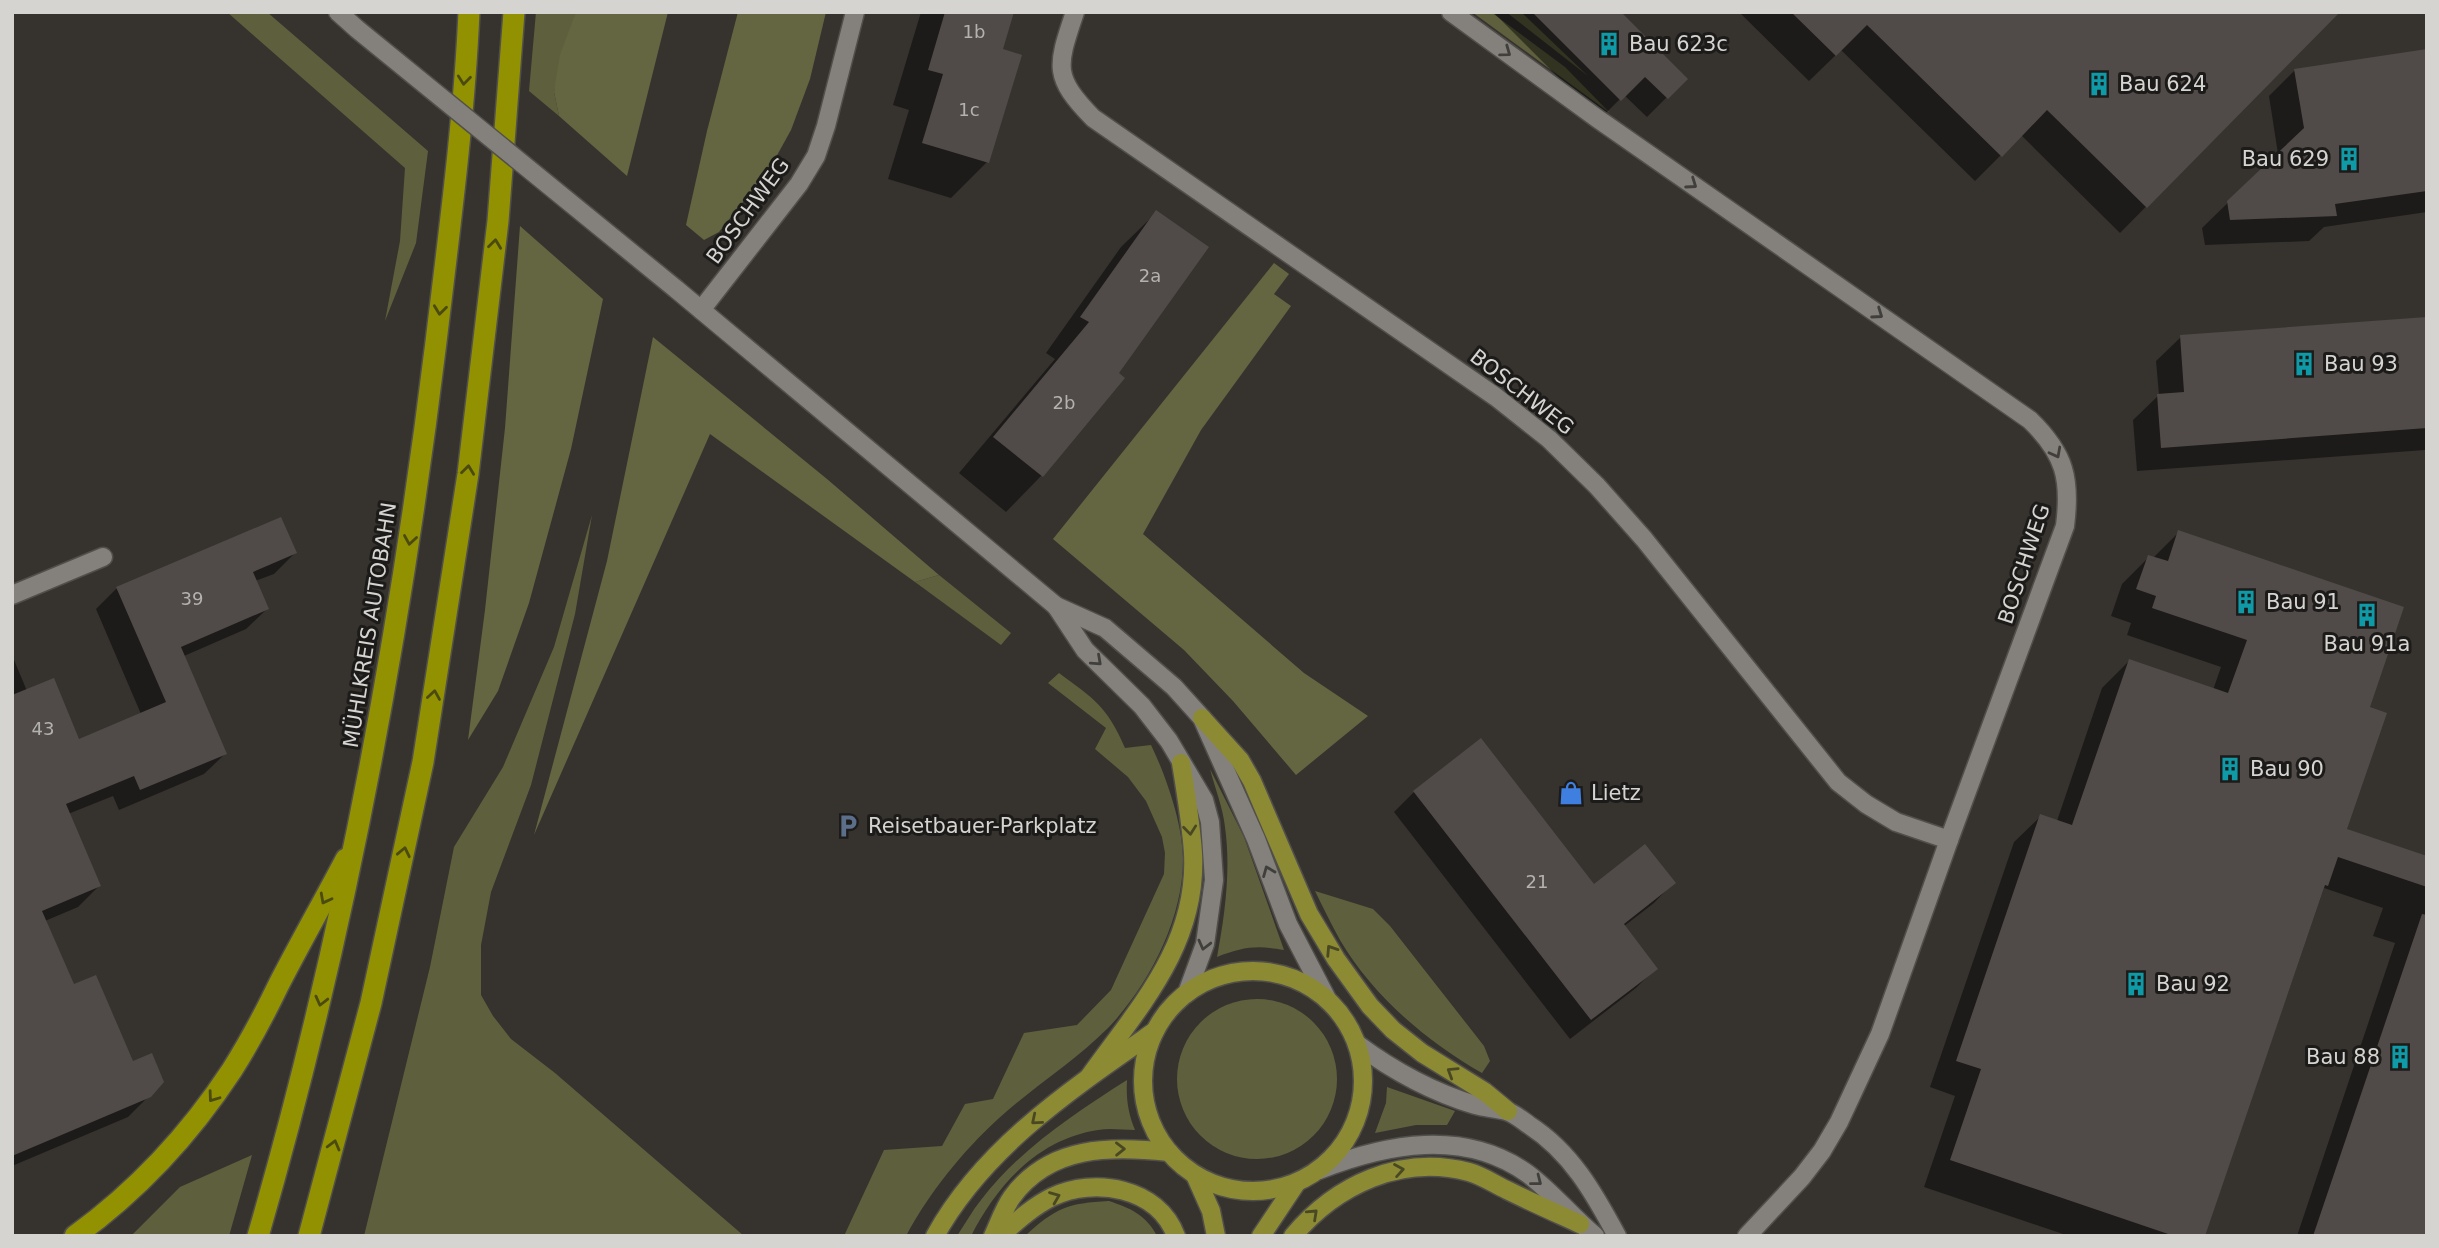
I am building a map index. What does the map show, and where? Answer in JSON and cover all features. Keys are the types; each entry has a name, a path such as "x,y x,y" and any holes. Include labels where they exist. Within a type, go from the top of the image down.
{"highway":[{"name":"MÜHLKREIS AUTOBAHN","path":"258,1236 298,1094 357,839 398,617 448,244 469,12"},
{"path":"311,1236 371,1003 423,762 472,434 498,221 514,12"},
{"path":"75,1236 151,1172 215,1094 245,1049 357,839"}],"main road":[{"path":"1202,718 1240,760 1252,781 1309,914 1336,959 1370,1006 1393,1030 1422,1053 1485,1092 1508,1111"},
{"path":"1089,1077 1138,1012 1173,954 1188,904 1193,856 1181,763"},
{"path":"1241,971 1283,975 1297,980 1327,999 1344,1019 1357,1044 1363,1073 1360,1110 1354,1126 1342,1147 1319,1170 1297,1182 1273,1190 1254,1192 1226,1188 1195,1175 1168,1152 1152,1126 1144,1100 1143,1068 1154,1031 1168,1010 1187,993 1216,977 1241,971"},
{"path":"935,1236 949,1210 981,1170 1032,1123 1089,1077 1154,1031"},
{"path":"993,1236 1011,1198 1032,1175 1056,1161 1084,1151 1116,1149 1168,1152"},
{"path":"1293,1236 1316,1211 1355,1185 1388,1172 1427,1167 1469,1172 1580,1224"},
{"path":"1195,1175 1211,1211 1216,1236"},
{"path":"1261,1236 1297,1182"},
{"path":"1000,1236 1054,1196 1088,1188 1123,1190 1151,1203 1164,1216 1176,1236"}],"street":[{"path":"338,12 1056,606 1105,628 1166,680 1202,718 1256,839 1288,924 1327,999"},
{"name":"BOSCHWEG","path":"701,310 799,184 816,156 855,12"},
{"name":"BOSCHWEG","path":"1075,12 1063,47 1060,72 1072,97 1093,118 1496,397 1549,439 1597,486 1644,539 1838,782 1866,804 1896,822 1949,840"},
{"name":"BOSCHWEG","path":"1451,12 1610,127 2030,420 2048,437 2061,459 2068,479 2069,500 2065,526 1991,723 1880,1034 1845,1110 1822,1151 1802,1177 1747,1236"},
{"path":"12,595 103,557"},
{"path":"1056,606 1085,650 1142,706 1169,741 1204,800 1214,856 1212,900 1205,944 1187,993"},
{"path":"1357,1044 1419,1083 1475,1105 1508,1111 1544,1135 1565,1153 1589,1186 1617,1236"},
{"path":"1319,1170 1390,1147 1455,1145 1483,1152 1518,1168 1546,1189 1595,1236"}],"green space":[{"path":"227,12 267,12 428,151 416,243 385,321 400,241 405,168"},
{"path":"536,12 576,12 554,92 559,116 529,91"},
{"path":"576,12 668,12 627,176 559,116 554,92 560,55"},
{"path":"738,12 826,12 810,79 791,130 770,168 719,232 704,240 686,225"},
{"path":"1472,12 1491,12 1565,67 1610,113"},
{"path":"1506,12 1521,12 1588,76"},
{"path":"520,226 603,299 571,449 529,603 498,691 468,740 505,428"},
{"path":"1274,263 1289,274 1274,294 1291,306 1201,430 1143,534 1304,673 1368,716 1296,775 1233,701 1184,650 1053,539"},
{"path":"653,337 827,479 939,575 915,582 710,434 534,835 607,561"},
{"path":"592,515 575,614 531,785 491,892 481,945 481,995 511,1039 555,1073 744,1236 364,1236 430,967 454,847 503,767 554,647"},
{"path":"939,575 1011,633 1001,645 915,582"},
{"path":"1059,673 1098,704 1112,722 1125,748 1151,745 1157,757 1172,800 1182,843 1182,880 1171,927 1150,971 1123,1011 1095,1040 1011,1107 972,1145 936,1189 906,1236 844,1236 884,1150 942,1146 965,1104 993,1099 1024,1033 1077,1025 1111,990 1164,874 1165,853 1162,837 1146,801 1128,777 1095,749 1106,728 1048,683"},
{"path":"1210,769 1244,837 1284,950 1250,948 1217,957 1225,908 1227,843 1221,805"},
{"path":"1315,891 1373,909 1390,926 1484,1046 1490,1061 1482,1073 1421,1032 1368,980 1337,934"},
{"path":"1257,999 1288,1005 1313,1023 1331,1048 1337,1079 1331,1110 1313,1135 1288,1153 1257,1159 1226,1153 1201,1135 1183,1110 1177,1079 1183,1048 1201,1023 1226,1005"},
{"path":"1127,1080 1128,1106 1135,1130 1098,1130 1056,1143 1038,1154 1007,1182 981,1217 971,1236 957,1236 996,1182 1030,1149 1068,1119"},
{"path":"1387,1087 1455,1111 1447,1125 1416,1125 1375,1133 1386,1103"},
{"path":"252,1155 229,1236 131,1236 180,1187"},
{"path":"1109,1201 1137,1213 1157,1236 1025,1236 1045,1219 1063,1209 1083,1203"}],"building":[{"path":"945,12 1014,12 1003,49 1022,55 989,163 922,143 943,74 928,70"},
{"name":"Bau 623c","path":"1532,12 1621,12 1688,79 1668,99 1645,77 1621,101"},
{"name":"Bau 624","path":"1791,12 2340,12 2147,208 2047,110 2002,157 1867,25 1836,56"},
{"name":"Bau 629","path":"2427,49 2427,191 2335,204 2337,216 2230,220 2227,201 2304,128 2294,69"},
{"path":"1156,210 1209,247 1119,373 1125,378 1043,477 993,437 1089,322 1080,317"},
{"name":"Bau 93","path":"2427,317 2427,428 2161,448 2157,394 2184,392 2180,335"},
{"path":"281,517 297,553 253,572 269,609 181,647 227,754 140,790 134,776 66,804 101,886 42,911 74,984 96,975 133,1061 152,1053 164,1082 151,1097 12,1156 12,695 54,678 79,739 166,702 116,587"},
{"path":"2178,530 2404,607 2370,707 2387,713 2347,829 2427,856 2427,887 2338,857 2328,886 2325,885 2205,1236 2174,1236 1950,1160 1981,1069 1956,1061 2040,814 2072,825 2129,659 2228,693 2247,640 2152,608 2156,596 2136,589 2148,555 2168,561"},
{"path":"1481,738 1594,884 1645,844 1676,883 1624,924 1658,969 1591,1020 1413,791"},
{"name":"Bau 88","path":"2422,914 2427,915 2427,1236 2313,1236"}],"place":[{"name":"Bau 623c","path":"1609,44"},
{"name":"Bau 624","path":"2099,84"},
{"name":"Bau 629","path":"2349,159"},
{"name":"Bau 93","path":"2304,364"},
{"name":"Bau 91","path":"2246,602"},
{"name":"Bau 91a","path":"2367,615"},
{"name":"Bau 90","path":"2230,769"},
{"name":"Lietz","path":"1571,793"},
{"name":"Reisetbauer-Parkplatz","path":"848,826"},
{"name":"Bau 92","path":"2136,984"},
{"name":"Bau 88","path":"2400,1057"}]}
